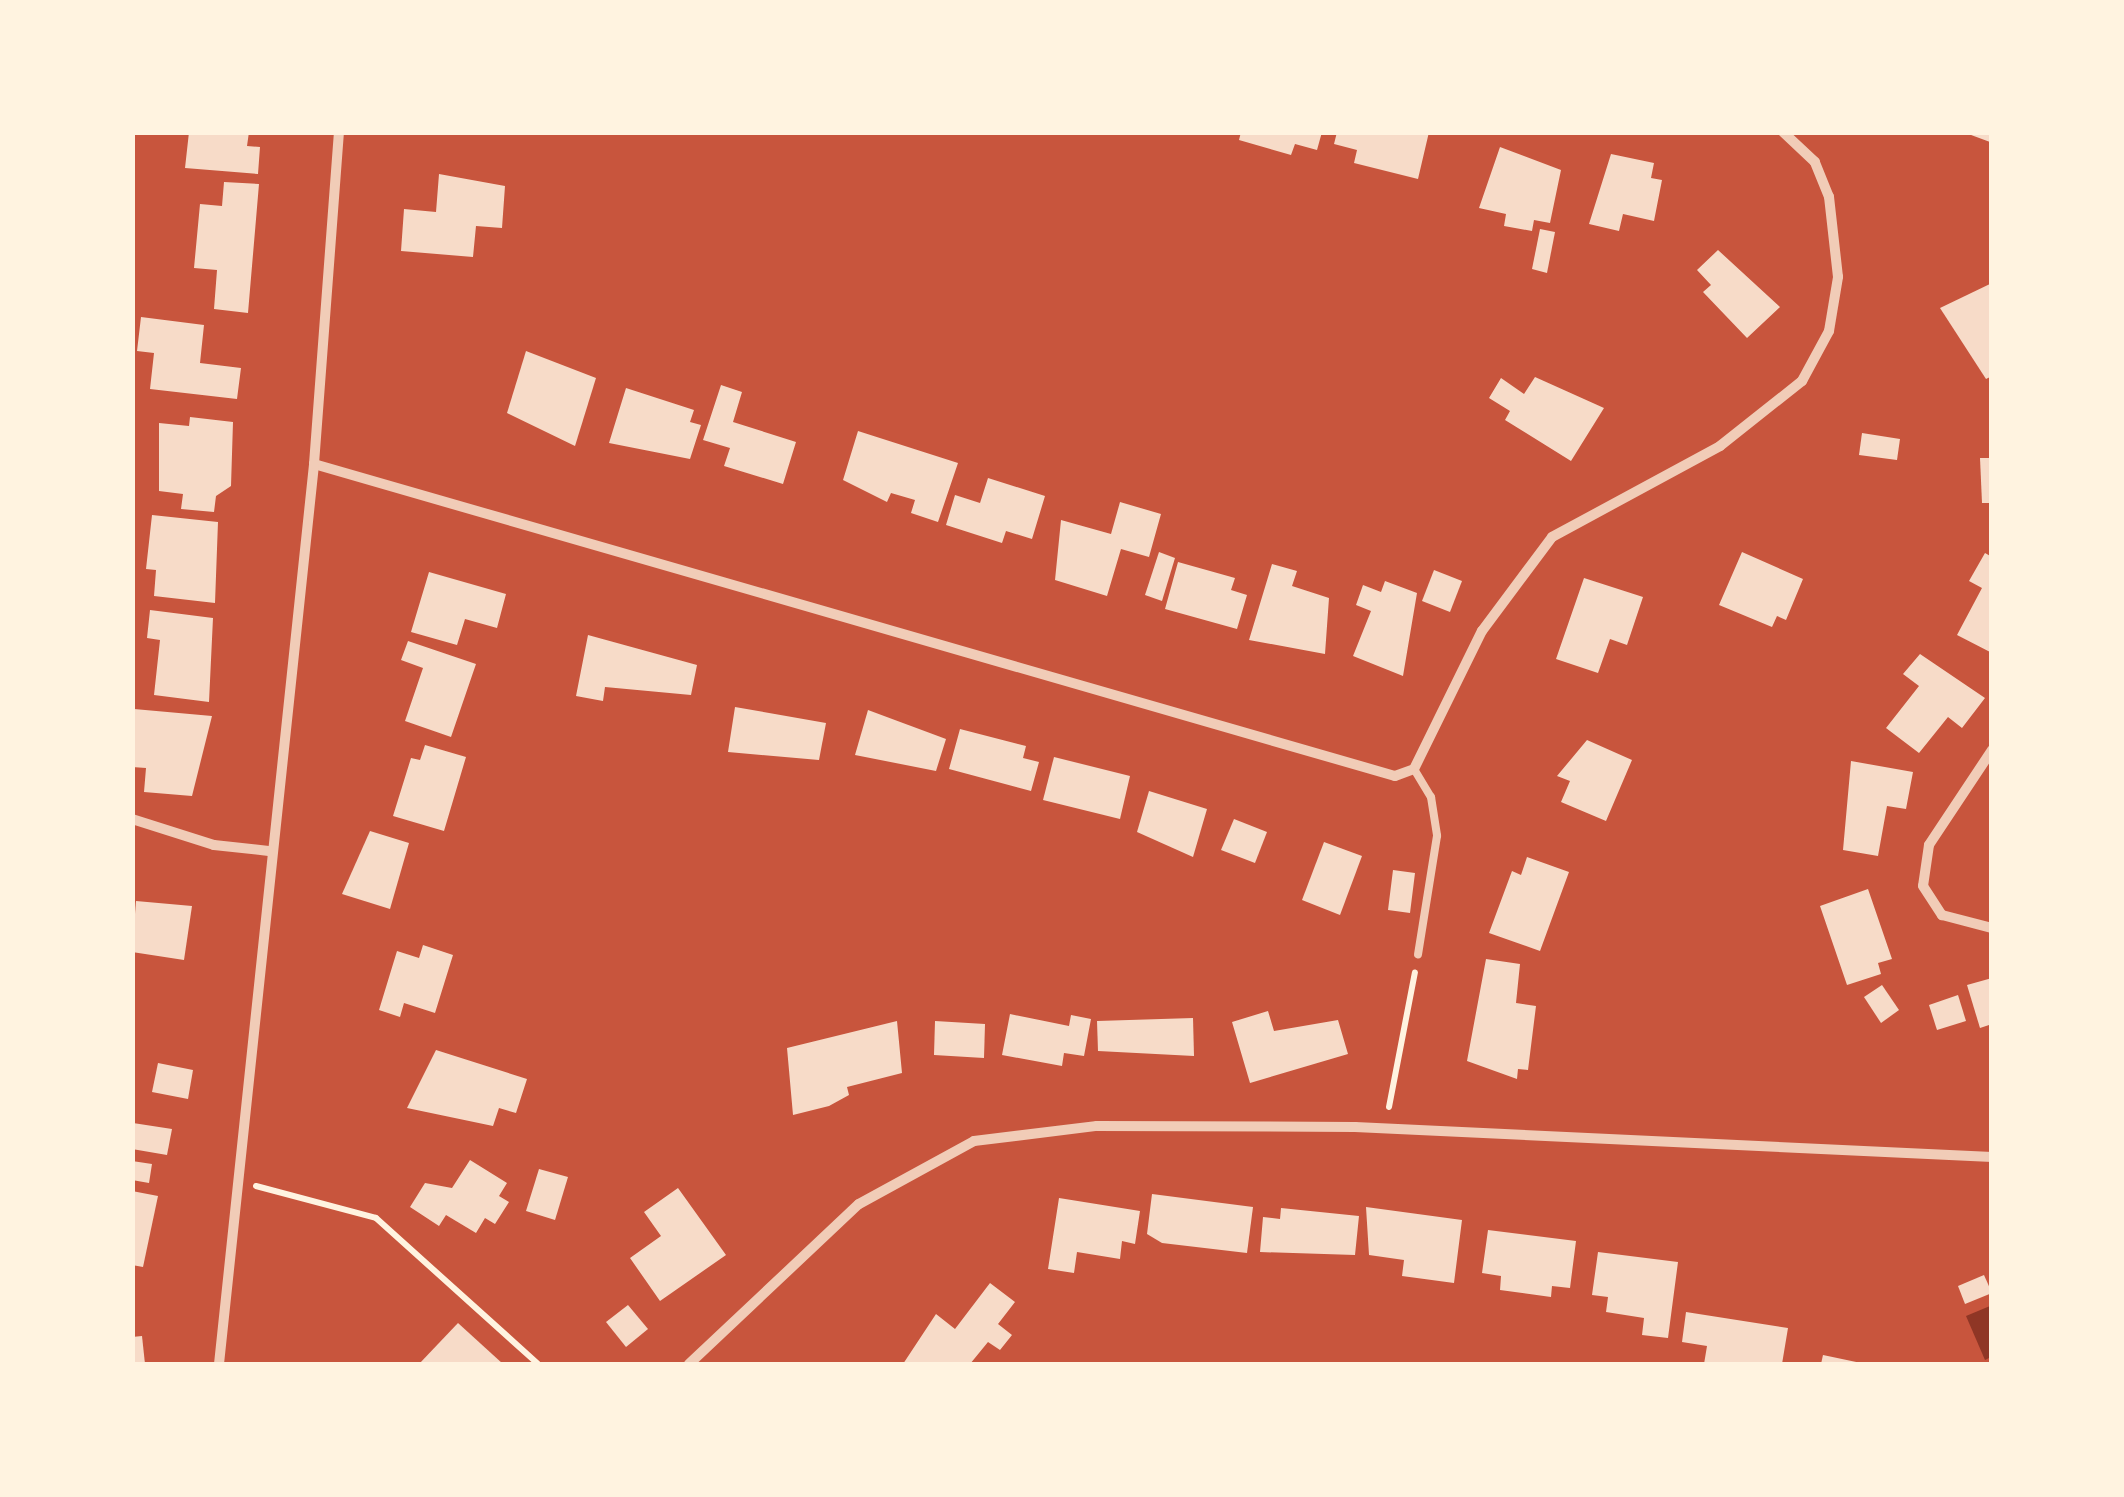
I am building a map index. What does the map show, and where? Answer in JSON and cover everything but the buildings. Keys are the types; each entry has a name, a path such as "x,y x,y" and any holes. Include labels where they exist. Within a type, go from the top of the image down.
{"street":[{"path":"219,1364 269,850 314,464 339,132"},
{"path":"314,464 1373,771 1414,770 1482,631 1552,537 1720,446 1802,381 1828,331 1838,277 1829,197 1815,162 1783,132"},
{"path":"1992,750 1930,845 1923,886 1942,914 1992,928"},
{"path":"132,819 214,845 269,850"},
{"path":"689,1364 860,1204 974,1140 1097,1126 1385,1128 1992,1157"}],"lane":[{"path":"1414,770 1432,797 1436,836 1418,954"}],"path":[{"path":"1385,1128 1418,954"},
{"path":"237,1184 292,1189 376,1218 538,1364"}],"shaded area":[{"path":"1990,1306 1991,1357 1985,1360 1966,1316"}]}
